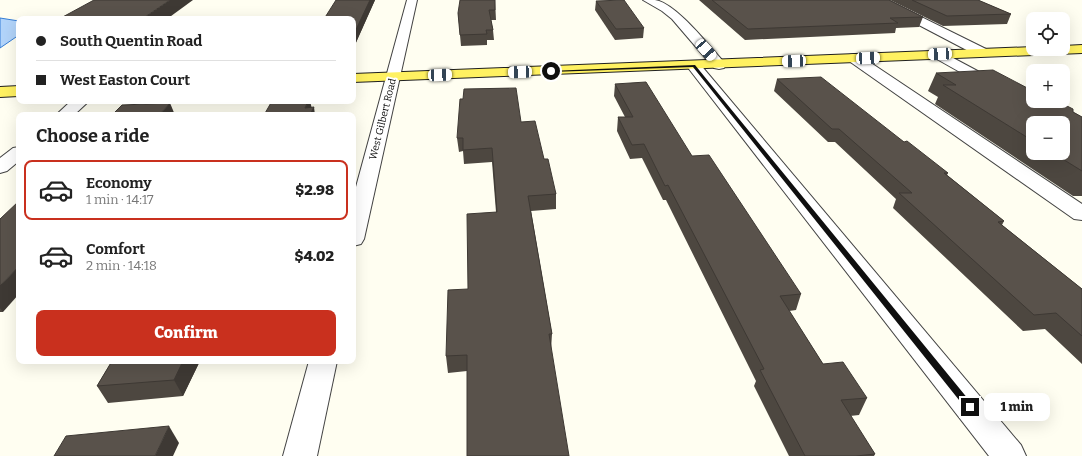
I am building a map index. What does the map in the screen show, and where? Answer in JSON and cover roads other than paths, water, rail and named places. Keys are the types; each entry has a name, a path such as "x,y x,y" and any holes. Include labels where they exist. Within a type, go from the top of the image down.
{"main road":[{"path":"356,78 694,66 940,54 1082,49"},
{"path":"0,92 16,91"}],"street":[{"name":"West Gilbert Road","path":"356,227 412,0"},
{"path":"648,0 666,9 676,17 719,64"},
{"path":"879,0 983,53"},
{"path":"940,54 1008,93"},
{"path":"854,58 1082,214"},
{"path":"694,66 1010,456"},
{"path":"68,112 77,104"},
{"path":"0,167 16,154"},
{"path":"300,456 322,364"}],"water":[{"path":"0,18 16,21 16,37 0,48"}]}
